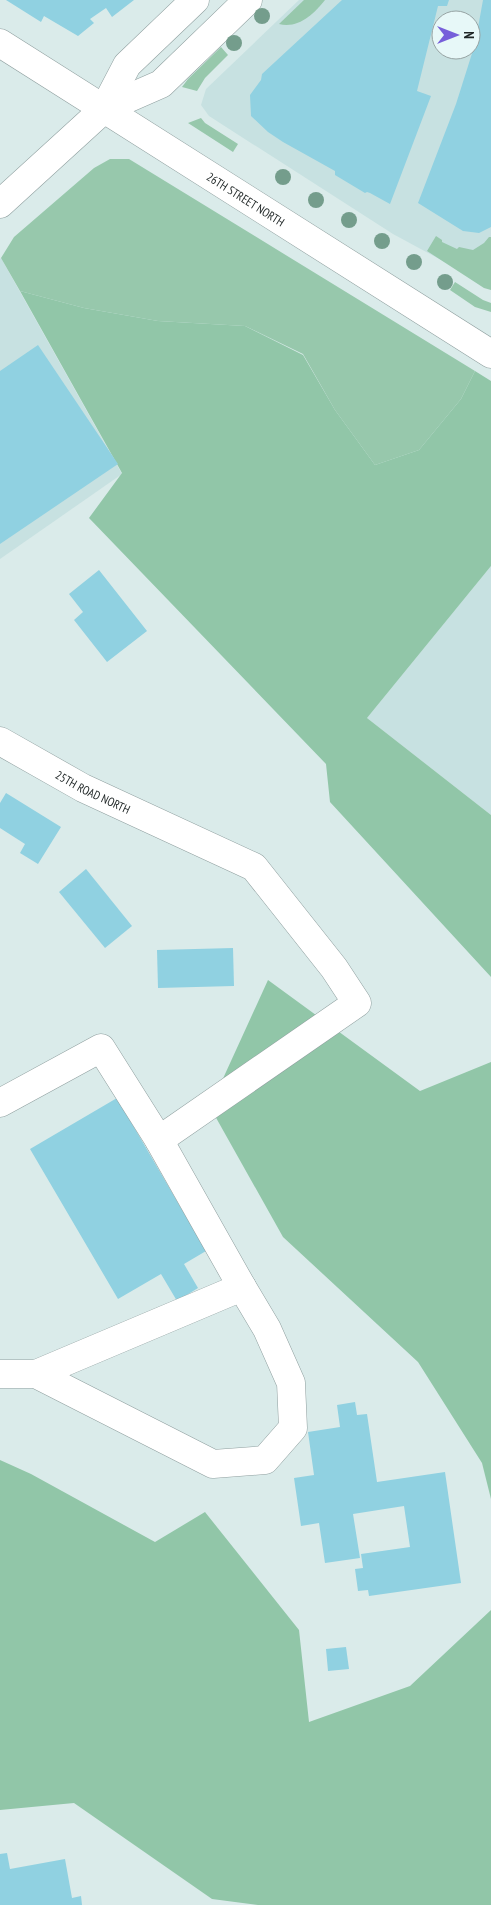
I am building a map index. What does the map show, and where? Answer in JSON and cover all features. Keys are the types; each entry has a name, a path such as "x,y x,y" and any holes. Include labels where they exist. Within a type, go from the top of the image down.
{"street":[{"path":"104,109 127,65 195,0"},
{"path":"0,204 104,109 160,84 248,0"},
{"name":"26TH STREET NORTH","path":"0,43 491,354"},
{"name":"25TH ROAD NORTH","path":"0,741 83,788 254,866 334,968 357,1003 158,1140"},
{"path":"0,1103 101,1048 158,1140 268,1329 291,1383 293,1428 265,1460 213,1464 36,1374"},
{"path":"0,1374 36,1374 242,1287"}],"shaded area":[{"path":"299,0 491,0 491,287 393,234 209,116 201,105 206,89"},
{"path":"0,259 122,474 0,559"},
{"path":"491,566 491,815 367,718"}],"green space":[{"path":"304,0 325,0 305,19 293,24 279,24"},
{"path":"221,47 228,55 205,78 197,91 182,87 188,79"},
{"path":"201,118 205,123 238,144 233,152 188,123"},
{"path":"110,159 129,159 475,371 461,399 419,450 375,465 335,410 303,354 245,326 158,321 84,308 20,291 1,258 14,237 94,168"},
{"path":"436,236 442,242 457,249 459,247 473,250 491,237 491,290 484,288 427,251"},
{"path":"455,282 491,303 491,312 475,307 450,290"},
{"path":"20,291 84,308 158,321 245,326 303,355 335,410 375,465 419,450 461,399 475,371 491,381 491,566 367,718 491,815 491,977 330,802 326,764 89,518 122,473"},
{"path":"268,980 420,1091 491,1062 491,1499 482,1463 418,1362 283,1237 210,1107"},
{"path":"0,1460 31,1474 155,1542 205,1512 299,1630 309,1722 410,1686 491,1610 491,1905 258,1905 212,1899 74,1803 0,1810"}],"building":[{"path":"6,0 134,0 112,17 106,8 90,19 94,23 78,36 44,16 41,22"},
{"path":"342,0 449,0 447,6 438,6 437,10 431,10 431,34 417,91 431,96 390,204 370,193 365,193 335,175 335,171 268,132 251,116 250,95 261,80 262,74"},
{"path":"483,0 491,0 491,227 479,233 463,231 418,203 456,104 470,60 481,60 481,11"},
{"path":"38,345 118,464 0,544 0,371"},
{"path":"99,570 147,631 107,662 74,620 83,612 69,594"},
{"path":"6,793 61,827 38,864 20,853 25,844 0,828 0,803"},
{"path":"86,869 132,926 105,948 59,892"},
{"path":"233,948 234,986 158,988 157,950"},
{"path":"117,1098 206,1251 184,1264 198,1288 177,1301 161,1274 118,1299 30,1149"},
{"path":"355,1402 357,1415 367,1414 377,1482 445,1472 461,1583 369,1596 368,1590 358,1591 355,1569 363,1568 361,1554 410,1547 404,1506 353,1514 360,1558 325,1563 319,1523 301,1526 294,1478 314,1475 308,1432 340,1427 337,1405"},
{"path":"346,1647 349,1669 328,1671 326,1649"},
{"path":"7,1853 10,1869 65,1859 72,1898 81,1896 82,1905 0,1905 0,1854"}]}
